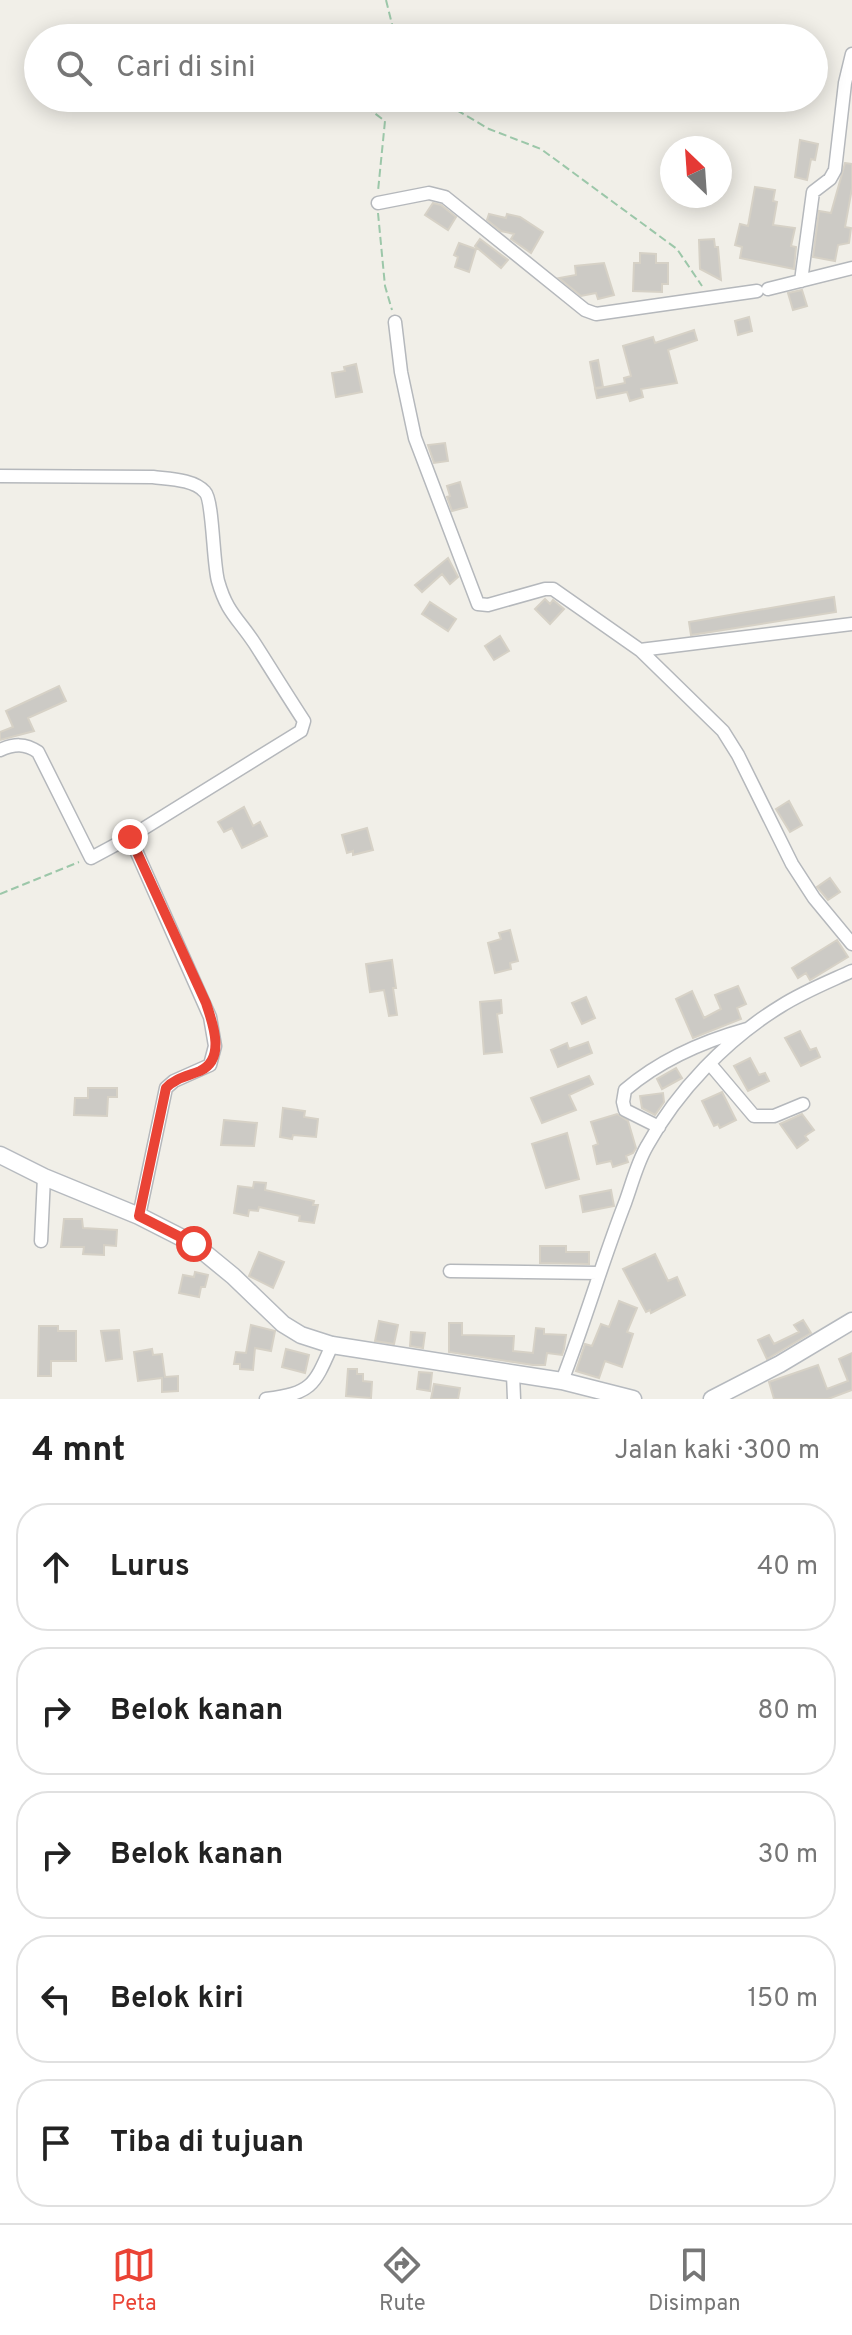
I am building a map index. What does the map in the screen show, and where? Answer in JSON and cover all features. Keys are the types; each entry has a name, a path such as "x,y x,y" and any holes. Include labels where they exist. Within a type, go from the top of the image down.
{"street":[{"path":"801,281 813,192 830,179 835,170 845,83 852,54"},
{"path":"378,203 429,193 445,197 585,310 596,314 763,290 852,268"},
{"path":"395,322 401,372 415,438 478,604 488,605 553,589 640,650 723,731 738,755 778,841 814,898 852,944"},
{"path":"0,476 153,477 177,480 207,493 211,504 212,548 225,603 252,639 304,721 301,731 91,858 38,752 29,746 17,745 0,750"},
{"path":"640,650 852,624"},
{"path":"130,837 206,1003 215,1046 210,1065 174,1081 166,1088 139,1216"},
{"path":"562,1381 583,1327 598,1273 646,1148 684,1091 750,1028 791,1000 852,971"},
{"path":"659,1127 625,1110 625,1090 661,1065 697,1046 750,1028"},
{"path":"710,1064 754,1116 774,1116 803,1104"},
{"path":"0,1155 44,1177 139,1216 194,1244 283,1324 301,1335 332,1345 562,1381 633,1399"},
{"path":"41,1241 44,1177"},
{"path":"450,1271 598,1273"},
{"path":"712,1399 780,1364 852,1321"},
{"path":"266,1399 293,1396 312,1385 332,1345"},
{"path":"513,1374 514,1399"}],"path":[{"path":"386,0 392,24"},
{"path":"460,112 489,129 541,149 677,249 710,297"},
{"path":"0,894 91,858"}],"building":[{"path":"800,140 818,144 807,180 795,177"},
{"path":"845,163 852,164 852,188 845,227 851,228 849,243 838,245 835,261 813,257 819,211 831,213"},
{"path":"755,187 775,190 773,201 777,202 773,225 795,228 791,246 796,247 794,269 740,258 742,247 735,245 740,224 748,226"},
{"path":"433,203 441,205 456,217 448,230 425,215"},
{"path":"489,214 520,217 543,232 531,253 511,239 514,234 501,231 487,220"},
{"path":"480,239 508,260 501,268 475,246"},
{"path":"714,239 715,247 718,247 721,280 700,269 699,240"},
{"path":"459,243 476,249 469,272 455,267 458,257 454,255"},
{"path":"640,253 656,254 656,263 668,263 668,284 662,284 662,292 633,291 634,263 640,263"},
{"path":"604,263 614,295 598,299 596,293 581,296 559,278 576,275 575,266"},
{"path":"802,290 807,306 793,310 788,293"},
{"path":"749,317 752,331 738,335 735,321"},
{"path":"694,330 697,340 668,350 677,383 641,389 643,397 630,401 627,392 597,398 595,389 625,383 624,378 631,376 623,346 653,337 655,343"},
{"path":"598,360 603,387 595,388 590,362"},
{"path":"356,364 362,392 336,397 332,373 345,371 344,367"},
{"path":"445,443 448,461 434,463 428,445"},
{"path":"460,482 467,507 452,511 447,486"},
{"path":"448,558 458,577 450,584 442,574 422,592 415,585"},
{"path":"834,597 836,612 691,635 689,622"},
{"path":"545,599 550,604 553,600 564,609 550,624 535,609"},
{"path":"430,602 456,619 448,631 422,614"},
{"path":"500,636 509,651 494,660 485,646"},
{"path":"59,686 66,701 28,718 34,731 0,740 0,732 13,727 6,711"},
{"path":"789,801 802,825 790,832 776,809"},
{"path":"244,807 253,826 260,822 267,836 242,848 232,828 224,832 218,822"},
{"path":"367,828 373,850 353,855 353,851 347,853 342,835"},
{"path":"830,878 840,892 828,900 817,887"},
{"path":"510,930 518,961 510,963 511,969 495,973 488,943 501,939 499,933"},
{"path":"837,940 848,957 810,980 806,973 798,978 792,968"},
{"path":"392,960 397,1015 389,1016 384,990 370,992 366,964"},
{"path":"738,986 746,1004 737,1008 741,1019 693,1038 676,999 692,991 704,1018 721,1009 715,995"},
{"path":"586,997 595,1018 582,1024 572,1003"},
{"path":"501,1000 502,1013 497,1014 502,1052 484,1054 480,1002"},
{"path":"800,1031 810,1050 816,1048 820,1057 801,1066 785,1038"},
{"path":"588,1042 592,1053 558,1067 551,1050 567,1043 569,1049"},
{"path":"750,1058 759,1075 765,1073 769,1081 748,1091 734,1066"},
{"path":"676,1068 682,1078 662,1089 657,1079"},
{"path":"589,1076 593,1084 569,1095 576,1110 542,1123 531,1098"},
{"path":"88,1088 117,1088 117,1097 108,1097 107,1116 74,1115 75,1098 88,1098"},
{"path":"722,1092 736,1120 720,1128 718,1124 714,1126 702,1101"},
{"path":"663,1093 664,1102 655,1115 642,1108 640,1096"},
{"path":"283,1108 305,1111 304,1117 318,1119 316,1137 280,1137"},
{"path":"617,1114 628,1121 636,1148 626,1156 628,1162 613,1167 611,1161 597,1164 593,1146 598,1144 591,1122"},
{"path":"802,1114 814,1130 805,1136 808,1140 797,1148 780,1124"},
{"path":"224,1120 257,1123 254,1146 221,1145"},
{"path":"567,1133 579,1179 546,1188 532,1144"},
{"path":"254,1182 266,1183 265,1190 314,1201 313,1205 318,1205 314,1223 299,1221 300,1216 259,1207 258,1211 249,1210 248,1216 234,1213 238,1186 253,1188"},
{"path":"611,1190 614,1206 583,1212 580,1196"},
{"path":"64,1219 82,1219 83,1228 117,1230 116,1246 104,1245 104,1255 83,1254 84,1247 61,1247"},
{"path":"540,1246 566,1246 566,1252 589,1252 589,1264 540,1263"},
{"path":"259,1252 284,1262 273,1288 249,1276"},
{"path":"655,1254 668,1281 677,1277 685,1295 651,1313 650,1310 646,1312 623,1269"},
{"path":"195,1272 208,1275 199,1297 179,1293 183,1275 194,1277"},
{"path":"619,1301 637,1308 627,1332 633,1334 622,1367 605,1361 599,1378 576,1371 585,1344 592,1346 601,1324 609,1327"},
{"path":"803,1320 811,1333 767,1359 758,1340 769,1335 774,1344 799,1332 794,1325"},
{"path":"379,1321 398,1325 394,1344 375,1341"},
{"path":"449,1323 462,1323 462,1335 514,1336 513,1351 533,1353 536,1328 544,1329 544,1334 566,1335 564,1349 562,1355 547,1353 545,1365 449,1352"},
{"path":"251,1325 275,1331 271,1351 255,1348 253,1370 240,1369 240,1364 234,1364 236,1352 246,1353"},
{"path":"39,1326 58,1326 58,1331 76,1331 76,1361 51,1361 51,1376 38,1376"},
{"path":"119,1330 122,1359 106,1361 101,1331"},
{"path":"411,1332 425,1333 423,1348 410,1346"},
{"path":"152,1349 153,1355 162,1354 165,1377 178,1376 178,1391 162,1392 162,1378 138,1381 134,1352"},
{"path":"286,1349 309,1355 305,1373 282,1367"},
{"path":"852,1353 852,1390 828,1399 774,1399 769,1382 818,1365 827,1389 848,1381 839,1359"},
{"path":"348,1369 357,1369 357,1374 363,1374 363,1381 372,1382 371,1398 346,1396"},
{"path":"419,1372 432,1373 430,1391 417,1389"},
{"path":"434,1384 460,1388 458,1399 431,1399"}],"route":[{"path":"130,837 206,1003 214,1032 215,1046 210,1065 174,1081 166,1088 139,1216 194,1244"}]}
